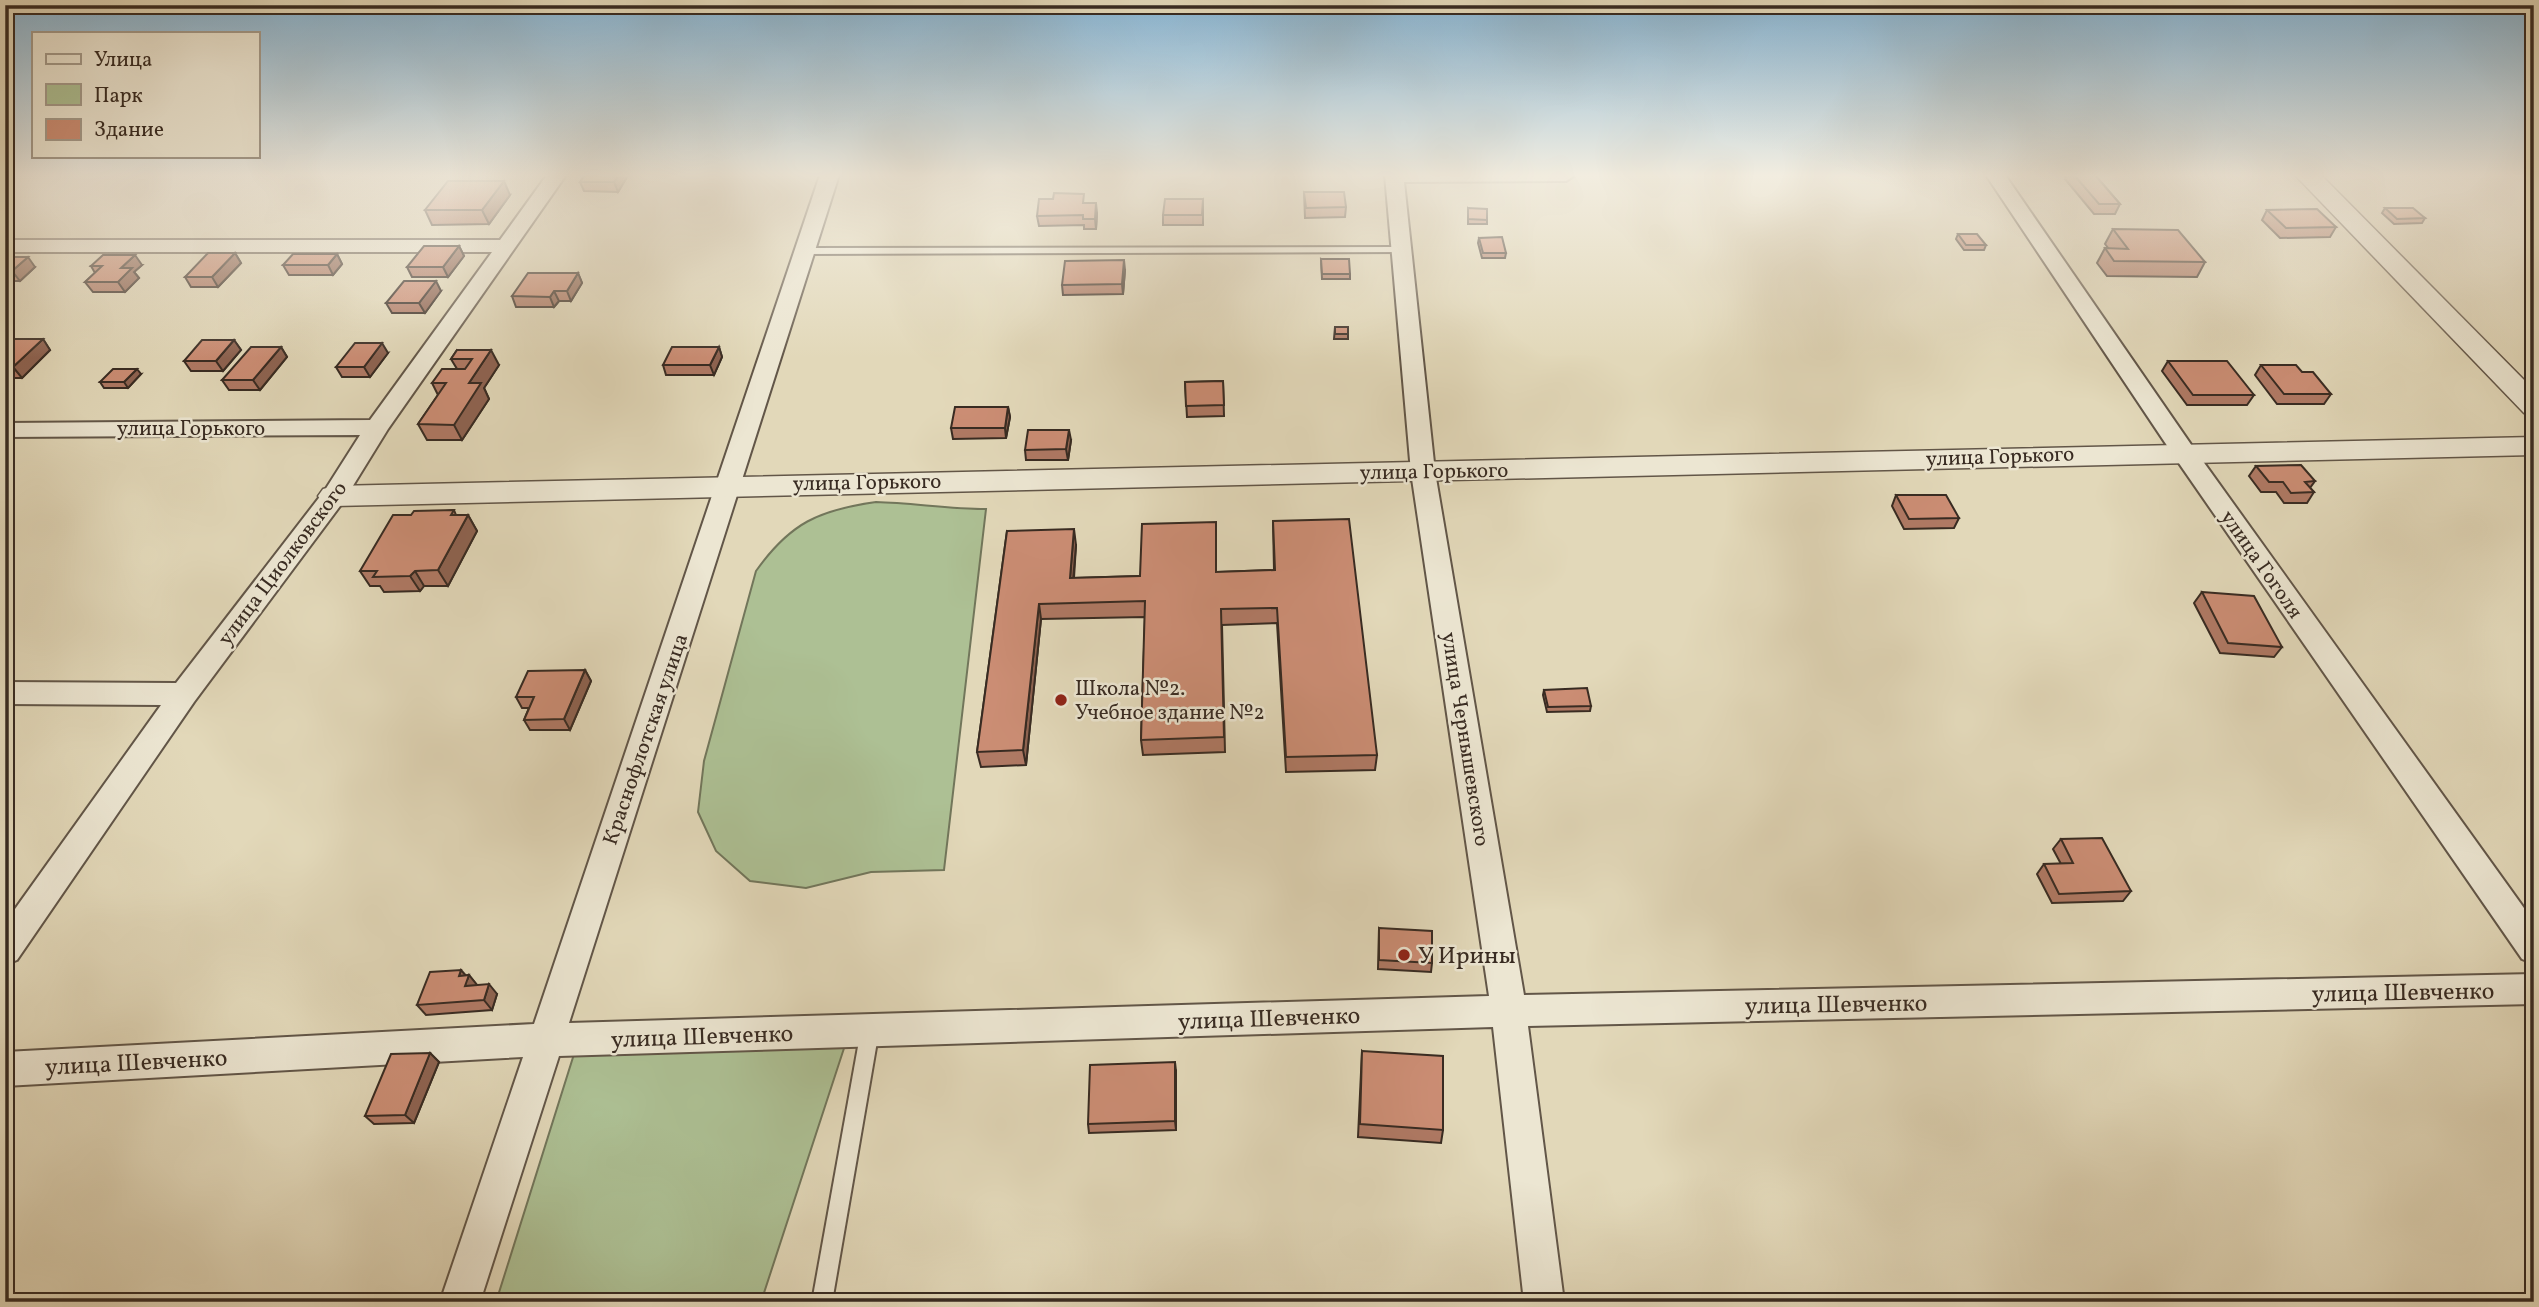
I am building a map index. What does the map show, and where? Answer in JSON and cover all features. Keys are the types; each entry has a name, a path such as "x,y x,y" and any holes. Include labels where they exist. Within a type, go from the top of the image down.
{"street":[{"name":"улица Циолковского","path":"5,950 184,694 334,496 377,427 513,236"},
{"name":"Краснофлотская улица","path":"460,1302 810,236"},
{"name":"улица Чернышевского","path":"1398,236 1423,472 1509,1011 1544,1302"},
{"name":"улица Гоголя","path":"2037,236 2183,451 2534,949"},
{"path":"2367,236 2534,407"},
{"path":"5,246 506,246"},
{"name":"улица Горького","path":"5,430 377,427"},
{"name":"улица Горького","path":"334,496 730,485 1423,472 2183,451 2534,446"},
{"path":"5,693 184,694"},
{"name":"улица Шевченко","path":"5,1069 544,1040 1509,1011 2534,989"}],"lane":[{"path":"805,251 1399,250"},
{"path":"822,1302 870,1030"}],"green space":[{"path":"876,502 986,509 944,870 871,872 806,888 750,881 716,851 698,812 704,761 756,571 781,541 807,521 838,509"},
{"path":"848,1036 761,1302 496,1302 575,1051"}],"building":[{"path":"1959,236 1979,236 1986,245 1966,245"},
{"path":"2118,236 2183,236 2205,262 2114,261 2105,248 2128,249"},
{"path":"1502,237 1506,253 1483,253 1479,238"},
{"path":"424,246 459,246 443,267 407,267"},
{"path":"208,253 235,253 212,277 185,277"},
{"path":"293,254 337,254 328,265 283,265"},
{"path":"103,255 135,255 121,268 132,268 118,282 85,282 102,266 91,266"},
{"path":"5,257 28,257 12,271 5,271"},
{"path":"1321,259 1349,259 1350,274 1322,274"},
{"path":"1124,260 1122,284 1062,285 1065,261"},
{"path":"528,273 578,273 567,291 554,291 550,297 512,296"},
{"path":"404,281 436,281 419,303 386,303"},
{"path":"1335,327 1348,327 1348,334 1335,334"},
{"path":"9,339 43,339 13,367 5,367 5,343"},
{"path":"202,340 234,340 216,361 184,361"},
{"path":"355,343 382,343 364,367 336,367"},
{"path":"251,347 281,347 253,380 222,380"},
{"path":"672,347 719,347 710,365 663,365"},
{"path":"457,350 491,350 469,383 481,383 454,425 418,424 446,383 432,383 442,369 465,369 472,359 451,359"},
{"path":"2168,361 2227,361 2254,395 2193,395"},
{"path":"2261,365 2296,365 2302,372 2313,372 2331,394 2284,394"},
{"path":"113,369 137,369 124,382 100,382"},
{"path":"1223,381 1224,405 1186,406 1185,382"},
{"path":"955,407 1008,407 1005,428 951,428"},
{"path":"1028,430 1069,430 1066,449 1025,450"},
{"path":"2301,465 2315,481 2305,482 2314,492 2291,493 2283,482 2269,482 2256,466"},
{"path":"1896,495 1946,495 1959,518 1909,519"},
{"path":"454,510 451,515 468,515 438,570 415,571 410,576 373,577 377,571 360,571 393,515 411,515 414,511"},
{"path":"1349,519 1377,755 1286,757 1277,608 1221,609 1224,737 1141,740 1145,601 1039,604 1023,750 977,752 1007,531 1074,529 1070,578 1140,576 1142,524 1216,522 1216,572 1275,570 1273,521"},
{"path":"2202,592 2254,596 2282,647 2228,643"},
{"path":"585,670 564,719 524,720 534,697 516,697 528,671"},
{"path":"1587,688 1591,706 1548,707 1544,690"},
{"path":"2102,838 2131,891 2059,894 2044,864 2073,863 2061,839"},
{"name":"У Ирины","path":"1379,928 1432,931 1432,963 1379,960"},
{"path":"461,970 459,976 469,975 465,986 489,984 484,1000 417,1005 430,972"},
{"path":"1362,1051 1443,1056 1443,1130 1360,1124"},
{"path":"430,1053 405,1115 365,1116 391,1054"},
{"path":"1175,1062 1175,1121 1088,1124 1090,1065"}],"place":[{"name":"Школа №2. Учебное здание №2","path":"1061,700"},
{"name":"У Ирины","path":"1404,955"}]}
